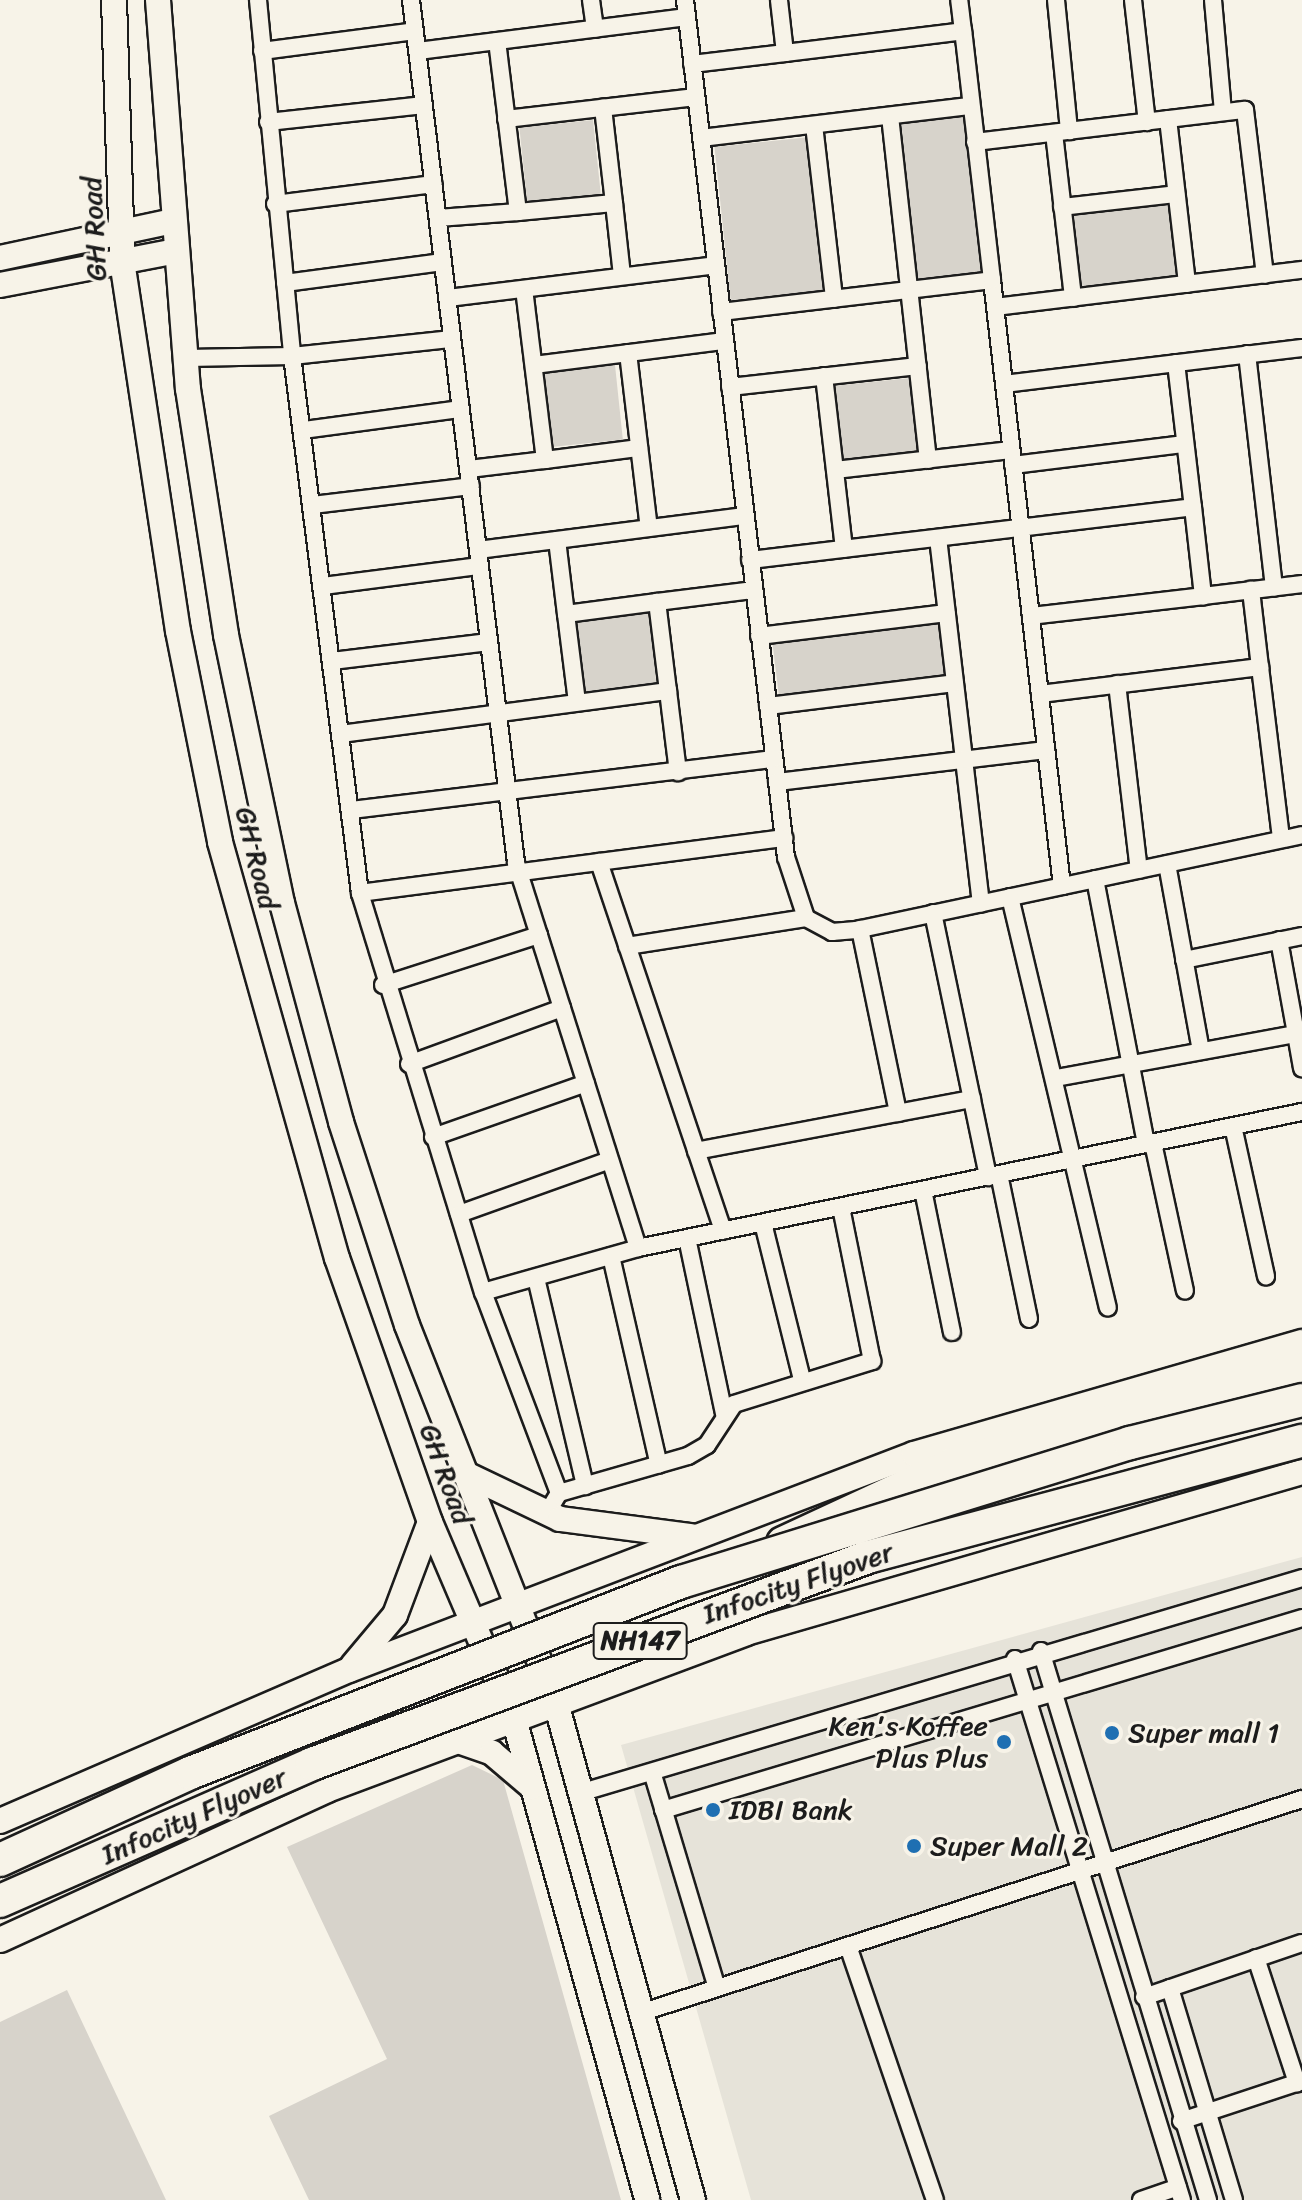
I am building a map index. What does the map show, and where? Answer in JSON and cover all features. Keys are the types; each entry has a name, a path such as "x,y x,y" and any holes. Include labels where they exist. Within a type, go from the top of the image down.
{"highway":[{"path":"753,1560 834,1514 953,1464 1302,1369"},
{"name":"Infocity Flyover","path":"0,1860 297,1730 753,1560 1130,1443 1302,1400"},
{"name":"Infocity Flyover","path":"0,1901 312,1764 854,1562 1302,1441"}],"street":[{"name":"GH Road","path":"114,0 122,261 178,631 220,842 337,1258 430,1522 514,1719 647,2200"},
{"name":"GH Road","path":"158,0 173,221 187,358 226,635 282,903 350,1151 407,1325 553,1692 693,2200"},
{"path":"258,0 275,204 292,356 360,893 383,985 483,1292 559,1493"},
{"path":"411,0 519,872 638,1248"},
{"path":"591,0 595,29"},
{"path":"779,0 785,53"},
{"path":"959,0 1062,886"},
{"path":"1056,0 1062,207 1073,298"},
{"path":"1133,0 1147,122"},
{"path":"1213,0 1223,112"},
{"path":"418,51 595,29 686,8 784,838 795,901 806,918 832,932 860,929 1302,835"},
{"path":"262,51 415,31"},
{"path":"692,64 963,31"},
{"path":"497,41 518,212"},
{"path":"506,119 696,97"},
{"path":"268,122 424,105"},
{"path":"701,138 971,106"},
{"path":"603,108 622,276"},
{"path":"975,142 1245,110 1265,275"},
{"path":"890,116 928,460"},
{"path":"1168,119 1187,284"},
{"path":"814,125 834,299"},
{"path":"275,204 434,184"},
{"path":"1062,207 1176,194"},
{"path":"438,218 614,203"},
{"path":"0,258 173,221"},
{"path":"0,285 176,251"},
{"path":"285,283 443,262"},
{"path":"448,298 715,265"},
{"path":"995,307 1302,270"},
{"path":"721,312 992,280"},
{"path":"524,289 545,460"},
{"path":"187,358 292,356 452,339"},
{"path":"534,365 724,341"},
{"path":"1004,384 1302,348"},
{"path":"628,353 649,528"},
{"path":"1247,354 1274,587"},
{"path":"1176,363 1203,596"},
{"path":"730,387 918,366"},
{"path":"824,376 844,549"},
{"path":"303,430 461,409"},
{"path":"835,470 928,460 1012,458 1185,444"},
{"path":"312,505 470,478 545,460 639,448"},
{"path":"750,560 1193,507"},
{"path":"323,586 479,558 557,540 745,516"},
{"path":"938,538 981,903"},
{"path":"557,540 577,702"},
{"path":"1031,616 1302,584"},
{"path":"566,614 754,590"},
{"path":"1251,590 1281,839"},
{"path":"657,602 678,772"},
{"path":"759,636 947,613"},
{"path":"332,661 489,642"},
{"path":"1040,694 1260,667"},
{"path":"768,706 955,683"},
{"path":"1117,684 1139,870"},
{"path":"341,734 668,691"},
{"path":"777,782 1046,750"},
{"path":"351,810 774,759"},
{"path":"360,893 784,838"},
{"path":"599,862 723,1231"},
{"path":"1167,864 1201,1051"},
{"path":"1095,879 1127,1065 1185,1291"},
{"path":"1010,897 1076,1158 1108,1307"},
{"path":"933,913 972,1099 1029,1319"},
{"path":"627,946 806,918"},
{"path":"860,929 898,1113"},
{"path":"383,985 539,935"},
{"path":"1184,960 1302,936"},
{"path":"1279,940 1302,1068"},
{"path":"409,1064 562,1008"},
{"path":"1056,1078 1296,1034"},
{"path":"433,1137 586,1083"},
{"path":"696,1151 972,1099"},
{"path":"483,1292 638,1248 1302,1112"},
{"path":"1233,1126 1266,1276"},
{"path":"459,1214 610,1160"},
{"path":"923,1190 952,1332"},
{"path":"546,1515 559,1493 659,1465 707,1445 724,1414 753,1394 802,1379 861,1367 874,1357 841,1207"},
{"path":"763,1223 802,1379"},
{"path":"687,1238 724,1414"},
{"path":"611,1256 659,1465"},
{"path":"536,1278 585,1486"},
{"path":"0,1821 349,1670 914,1454 1302,1342"},
{"path":"0,1940 210,1841 455,1740 514,1719 553,1692 887,1587 1302,1472"},
{"path":"466,1474 546,1515 628,1532 701,1536"},
{"path":"349,1670 395,1615 430,1522"},
{"path":"583,1792 653,1775 1041,1651 1302,1578"},
{"path":"663,1810 1052,1689 1302,1618"},
{"path":"1041,1651 1181,2121 1208,2200"},
{"path":"1015,1659 1180,2194 1141,2200"},
{"path":"455,1740 492,1753 533,1789"},
{"path":"653,1775 717,1988"},
{"path":"643,2012 1077,1868 1302,1799"},
{"path":"1144,1997 1302,1943"},
{"path":"848,1946 935,2200"},
{"path":"1181,2121 1299,2082 1256,1958"},
{"path":"1170,1988 1234,2200"}],"shaded area":[{"path":"965,117 981,272 918,279 901,124"},
{"path":"593,120 601,195 527,202 519,128"},
{"path":"810,137 826,290 731,300 715,147"},
{"path":"1169,205 1177,279 1080,289 1073,215"},
{"path":"615,365 623,440 549,447 541,373"},
{"path":"910,378 918,453 843,460 835,386"},
{"path":"650,612 657,687 582,693 575,619"},
{"path":"940,621 947,677 779,697 772,642"},
{"path":"1302,1557 1302,2200 751,2200 621,1745"},
{"path":"472,1765 503,1780 621,2200 309,2200 269,2116 387,2059 287,1847"},
{"path":"67,1990 166,2200 0,2200 0,2022"}],"place":[{"name":"Super mall 1","path":"1112,1733"},
{"name":"Ken's Koffee Plus Plus","path":"1004,1742"},
{"name":"IDBI Bank","path":"713,1810"},
{"name":"Super Mall 2","path":"914,1846"}]}
